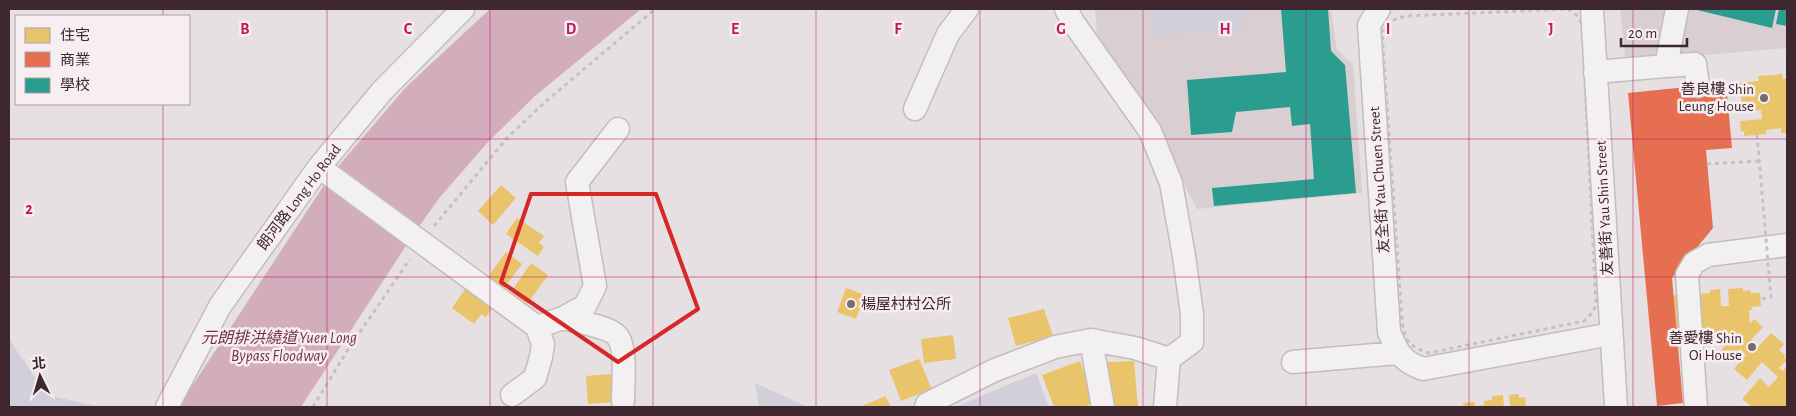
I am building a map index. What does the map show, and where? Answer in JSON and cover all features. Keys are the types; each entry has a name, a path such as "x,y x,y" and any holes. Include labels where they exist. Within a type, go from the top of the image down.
{"street":[{"name":"朗河路 Long Ho Road","path":"167,407 220,306 319,167 382,91 463,9"},
{"path":"915,109 948,34 967,9"},
{"path":"1066,9 1073,22 1150,131 1172,183 1192,314 1192,342 1169,359 1166,407"},
{"name":"友全街 Yau Chuen Street","path":"1379,9 1369,25 1388,332 1398,353"},
{"name":"友善街 Yau Shin Street","path":"1592,9 1616,407"},
{"path":"1666,66 1677,9"},
{"path":"1596,72 1695,64 1698,86"},
{"path":"537,327 562,318 585,306 594,286 577,182 618,129"},
{"path":"319,167 537,327 543,344 535,378 512,395"},
{"path":"1696,407 1687,275 1694,262 1708,255 1787,245"},
{"path":"562,318 608,330 618,337 623,350 623,401"},
{"path":"1293,362 1398,353 1410,364 1423,369 1611,334"},
{"path":"926,407 927,404 1004,367 1055,347 1091,340 1135,348 1169,359"},
{"path":"1091,340 1103,407"}],"path":[{"path":"313,407 417,238 456,197 507,138 544,103 655,9"},
{"path":"1568,9 1578,16 1582,25 1596,306 1590,315 1584,321 1429,352 1418,349 1408,342 1402,320 1382,34 1387,23 1395,18 1406,16 1568,9"},
{"path":"1757,135 1770,297 1760,299"},
{"path":"1707,164 1760,161"}],"highlighted area":[{"path":"531,194 656,194 698,309 618,362 501,282"}],"shaded area":[{"path":"1095,9 1331,9 1337,50 1353,64 1362,193 1197,209 1172,161 1098,48"},
{"path":"1150,9 1243,9 1245,30 1152,36"},
{"path":"1620,9 1787,9 1787,48 1626,62"},
{"path":"9,339 47,395 101,407 9,407"},
{"path":"1036,373 1049,407 955,407"},
{"path":"755,383 808,407 759,407"}],"water":[{"name":"元朗排洪繞道 Yuen Long Bypass Floodway","path":"490,9 641,9 535,96 488,142 440,197 413,235 301,407 181,407 185,397 330,176 406,87"}],"building: 住宅":[{"name":"善良樓 Shin Leung House","path":"1782,74 1783,79 1787,79 1787,133 1781,133 1781,128 1766,130 1766,134 1744,136 1744,131 1741,132 1740,121 1762,119 1761,110 1739,112 1738,105 1742,105 1740,91 1737,91 1736,83 1759,81 1758,76"},
{"path":"501,185 516,198 493,225 478,211"},
{"path":"517,218 544,236 539,243 544,247 538,256 506,234"},
{"path":"506,252 522,264 501,292 485,281"},
{"path":"531,263 548,275 527,304 511,292"},
{"name":"楊屋村村公所","path":"846,288 865,295 856,319 837,312"},
{"name":"善愛樓 Shin Oi House","path":"1743,288 1743,291 1750,290 1751,293 1760,293 1761,306 1751,307 1752,310 1749,310 1750,324 1754,319 1763,327 1751,340 1758,347 1771,333 1784,344 1779,350 1785,355 1784,357 1787,360 1779,368 1783,371 1787,366 1787,407 1752,407 1742,399 1760,378 1769,387 1778,377 1762,362 1747,380 1734,369 1746,355 1740,349 1727,363 1718,354 1729,341 1708,343 1708,346 1680,348 1680,345 1669,346 1669,339 1661,340 1661,328 1668,328 1668,324 1674,324 1674,320 1667,320 1667,317 1660,318 1659,304 1666,304 1666,296 1677,295 1676,292 1710,293 1710,290 1720,289 1721,306 1729,306 1728,289"},
{"path":"465,289 492,308 486,317 481,314 474,324 452,308"},
{"path":"1044,309 1053,336 1016,346 1008,318"},
{"path":"953,335 956,359 924,363 921,339"},
{"path":"919,359 932,389 901,401 889,370"},
{"path":"1080,361 1096,403 1084,407 1054,407 1042,375"},
{"path":"1134,361 1138,407 1111,407 1108,362"},
{"path":"611,374 613,402 588,404 586,376"},
{"path":"1519,394 1519,398 1525,397 1526,407 1510,407 1509,395"},
{"path":"1503,395 1504,407 1464,407 1463,403 1475,402 1475,406 1484,405 1484,401 1492,400 1492,396"},
{"path":"885,396 891,407 860,407"}],"building: 商業":[{"path":"1726,83 1732,148 1706,150 1713,228 1672,278 1683,403 1657,406 1628,93"}],"building: 學校":[{"path":"1281,9 1328,9 1331,51 1345,65 1356,193 1214,206 1212,188 1314,179 1310,124 1292,126 1290,107 1236,112 1232,132 1191,135 1187,80 1286,72"},
{"path":"1693,9 1776,9 1772,28"},
{"path":"1779,9 1787,9 1787,26 1776,24"}],"place":[{"name":"善良樓 Shin Leung House","path":"1764,98"},
{"name":"楊屋村村公所","path":"851,304"},
{"name":"善愛樓 Shin Oi House","path":"1752,347"}]}
